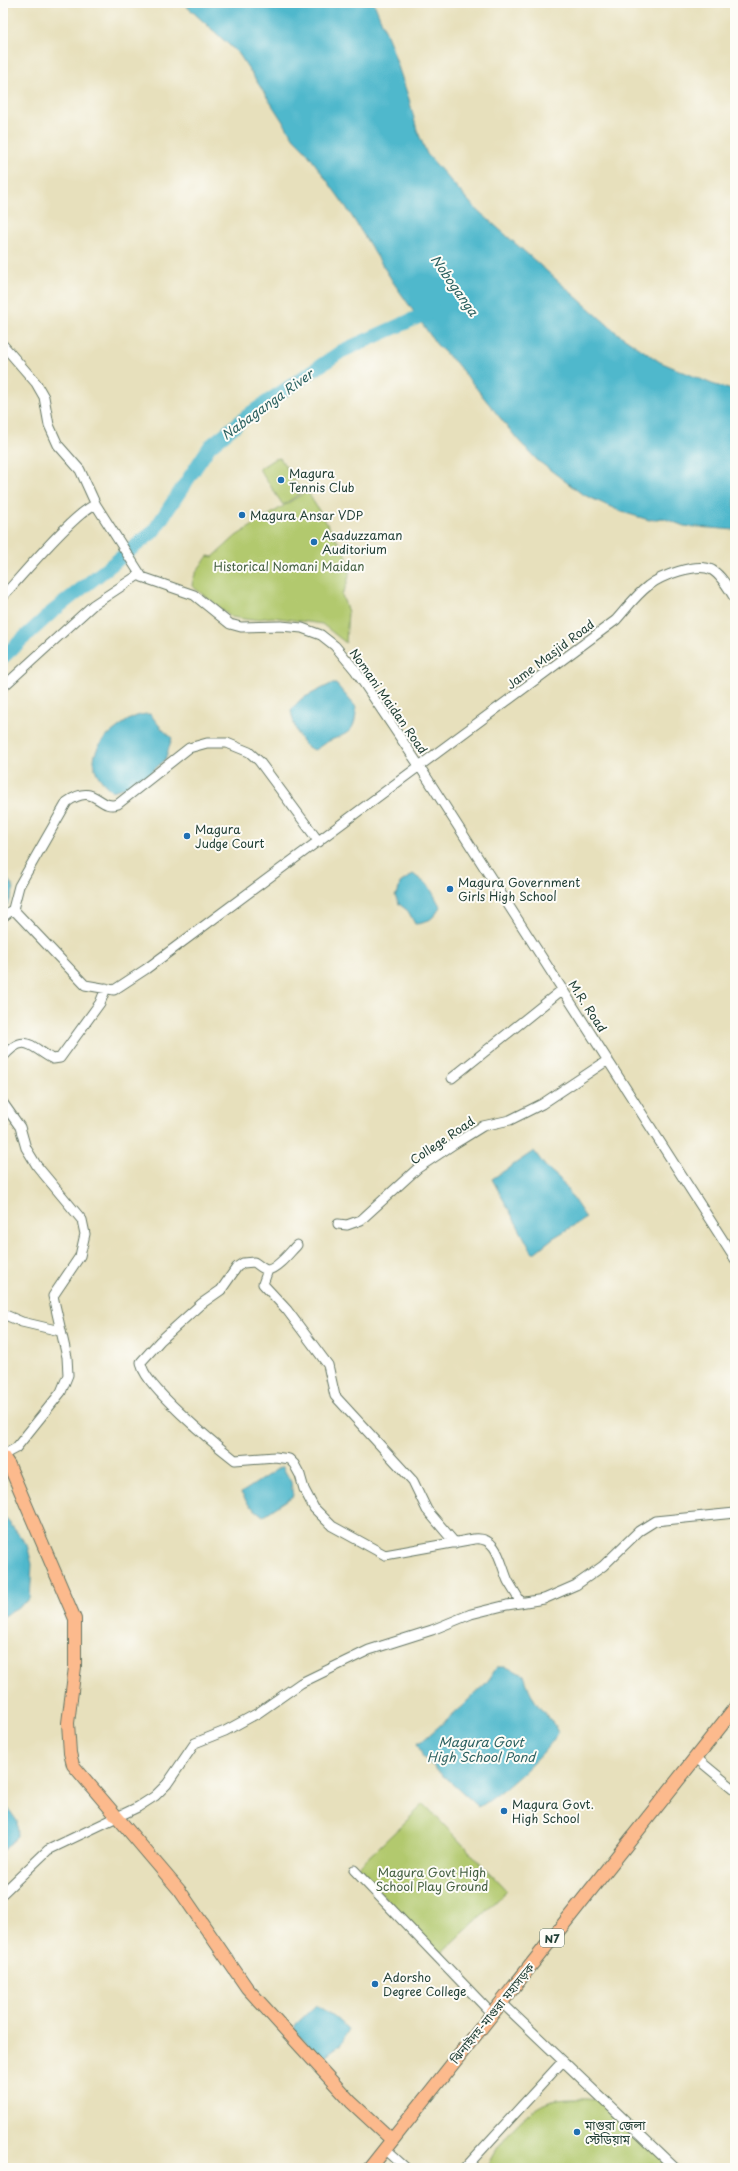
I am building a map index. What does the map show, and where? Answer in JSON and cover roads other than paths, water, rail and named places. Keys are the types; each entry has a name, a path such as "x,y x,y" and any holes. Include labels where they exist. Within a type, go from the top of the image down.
{"highway":[{"name":"ঝিনাইদহ-মাগুরা মহাসড়ক","path":"370,2168 735,1708"}],"main road":[{"path":"3,1455 9,1465 75,1620 75,1666 68,1724 70,1753 73,1765 180,1891 247,1988 389,2144"}],"street":[{"path":"3,344 36,383 44,397 49,425 58,445 80,470 96,505 141,576 93,605 3,687"},
{"path":"3,596 89,506 96,505"},
{"name":"Jame Masjid Road","path":"106,988 114,990 146,969 319,842 616,620 648,586 673,573 696,568 706,568 714,572 735,599"},
{"name":"Nomani Maidan Road","path":"141,576 194,595 230,624 246,627 281,626 302,628 321,635 335,646 355,670 420,767"},
{"path":"3,917 13,909 19,886 66,802 75,796 85,794 94,795 107,805 118,804 189,748 207,743 227,743 238,746 254,756 319,842"},
{"name":"M.R. Road","path":"420,767 735,1259"},
{"path":"3,1056 21,1043 29,1043 53,1059 60,1058 100,1003 106,988 85,985 13,909"},
{"path":"452,1078 562,989"},
{"name":"College Road","path":"338,1224 347,1225 361,1220 418,1168 454,1144 483,1126 510,1120 542,1104 608,1060"},
{"path":"3,1103 20,1127 26,1148 38,1166 82,1220 85,1234 80,1256 62,1280 53,1296 67,1357 68,1375 61,1392 16,1448 3,1455"},
{"path":"297,1244 279,1262 268,1270 263,1284 287,1310 328,1365 335,1396 413,1481 427,1510 455,1543"},
{"path":"268,1270 263,1269 254,1262 244,1263 238,1267 221,1290 201,1304 160,1341 141,1362 141,1367 145,1374 172,1405 235,1460 275,1457 289,1459 294,1464 314,1508 325,1520 332,1526 371,1548 385,1554 482,1538 491,1542 498,1553 508,1580 521,1603"},
{"path":"3,1314 22,1322 60,1331"},
{"path":"3,1893 48,1850 155,1796 167,1784 195,1743 225,1731 258,1713 301,1683 369,1650 432,1630 471,1614 544,1599 576,1586 603,1566 640,1531 656,1521 735,1513"},
{"path":"696,1758 735,1790"},
{"path":"354,1870 492,2014"},
{"path":"501,2002 675,2168"},
{"path":"465,2168 563,2061"},
{"path":"389,2144 406,2168"}],"water":[{"name":"Noboganga","path":"183,3 374,3 391,45 409,99 417,130 427,154 474,207 617,333 660,362 712,384 735,391 735,530 684,526 663,518 649,520 622,512 582,494 537,460 518,440 456,363 437,345 393,282 346,207 305,150 294,139 239,54"},
{"path":"331,684 336,684 356,707 353,726 344,735 330,740 316,750 310,749 298,734 291,710 301,699"},
{"path":"150,714 162,729 172,738 165,760 137,784 112,791 97,774 94,766 94,758 97,750 108,735 125,722 136,716"},
{"path":"3,873 14,888 9,903 3,910"},
{"path":"413,874 429,886 440,906 437,913 431,919 419,924 415,924 408,911 399,904 395,896 398,892 400,883"},
{"path":"534,1151 545,1166 560,1179 586,1218 553,1238 533,1254 492,1179"},
{"path":"282,1466 291,1482 293,1496 263,1516 248,1504 241,1493"},
{"path":"3,1515 27,1545 32,1564 30,1599 3,1617"},
{"name":"Magura Govt High School Pond","path":"497,1667 505,1667 524,1675 529,1690 535,1701 551,1721 558,1733 552,1742 522,1774 479,1807 423,1757 417,1743 420,1743 461,1707 487,1682"},
{"path":"3,1801 17,1821 18,1836 3,1851"},
{"path":"316,2005 333,2016 349,2030 341,2044 322,2058 300,2038 294,2026"}],"waterway":[{"name":"Nabaganga River","path":"3,657 52,612 153,532 210,446 252,412 342,351 434,310"}],"place":[{"name":"Magura Tennis Club","path":"281,480"},
{"name":"Magura Ansar VDP","path":"242,515"},
{"name":"Asaduzzaman Auditorium","path":"314,542"},
{"name":"Magura Judge Court","path":"187,836"},
{"name":"Magura Government Girls High School","path":"450,889"},
{"name":"Magura Govt. High School","path":"504,1811"},
{"name":"Adorsho Degree College","path":"375,1984"},
{"name":"মাগুরা জেলা স্টেডিয়াম","path":"577,2132"}],"park label":[{"name":"Historical Nomani Maidan","path":"289,566"},
{"name":"Magura Govt High School Play Ground","path":"432,1879"}]}
